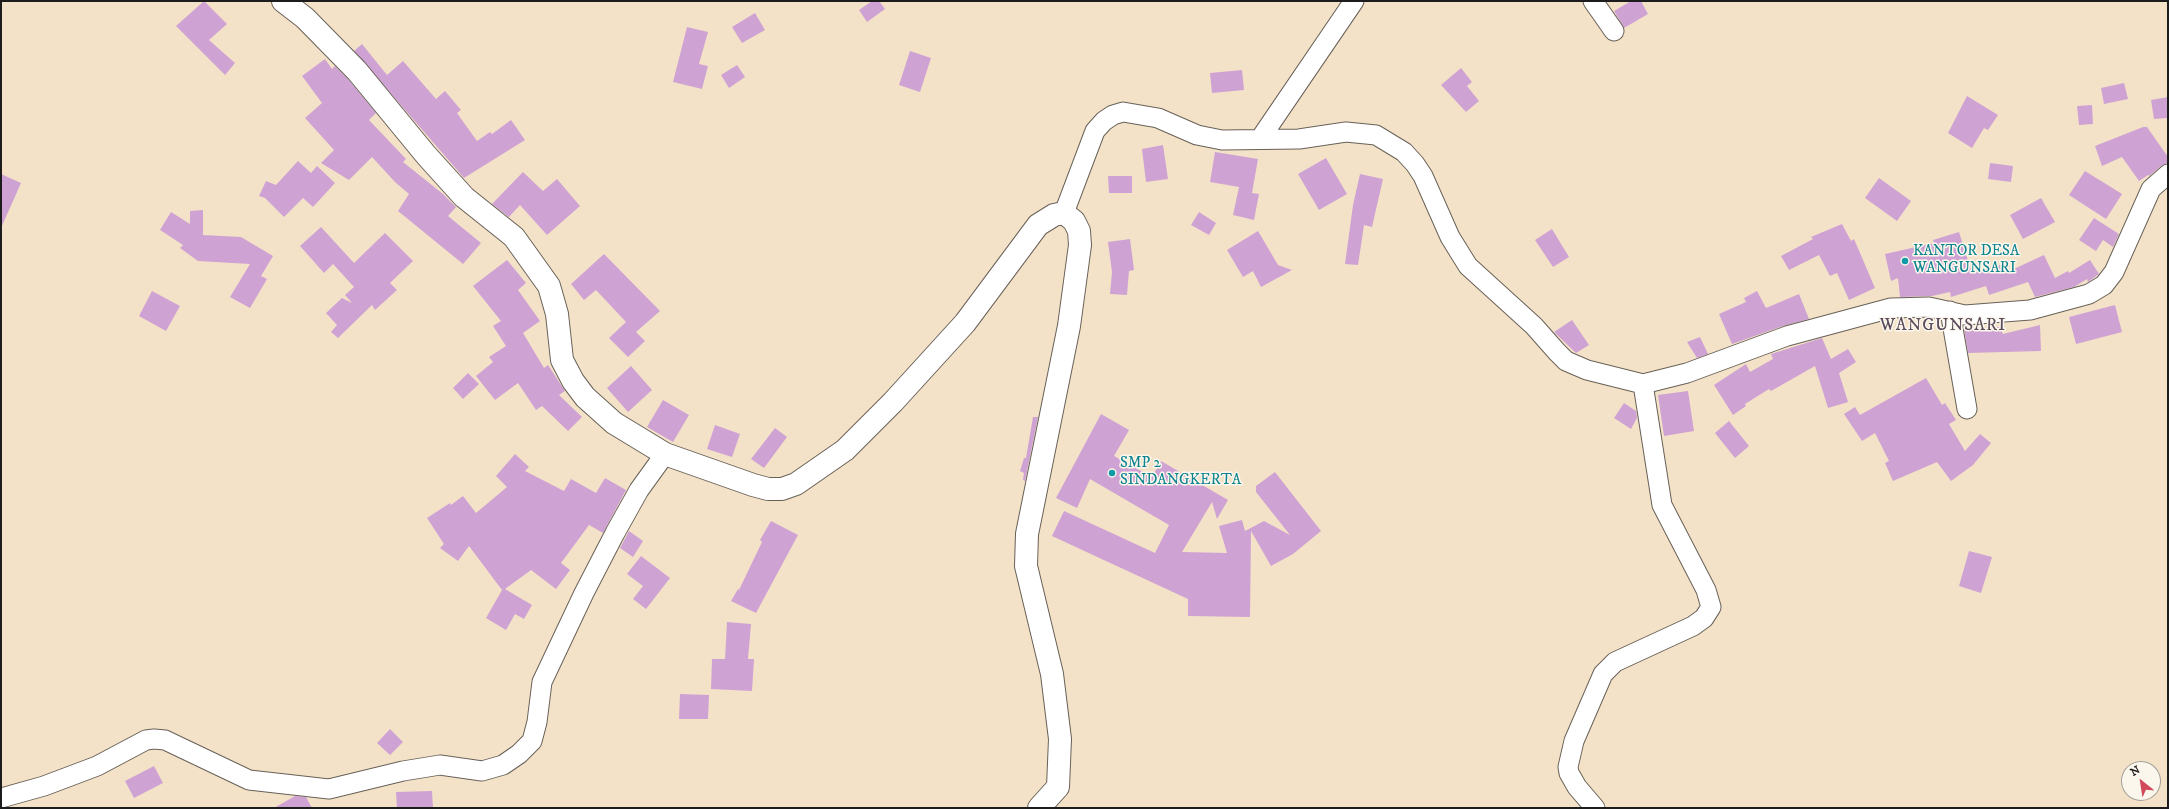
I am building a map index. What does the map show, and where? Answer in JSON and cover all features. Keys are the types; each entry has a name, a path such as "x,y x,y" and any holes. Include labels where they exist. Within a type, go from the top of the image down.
{"street":[{"path":"283,1 305,18 357,70 426,155 464,197 514,237 549,286 557,314 562,360 573,381 585,396 614,423 665,454 768,489 782,489 796,484 845,450 888,407 965,323 1038,225 1054,215 1064,213 1074,221 1079,231 1080,245 1069,326 1027,534 1026,566 1052,674 1060,739 1058,787 1039,808"},
{"path":"1260,139 1354,1"},
{"path":"1593,1 1614,31"},
{"path":"1064,213 1095,131 1104,120 1123,112 1158,118 1197,135 1222,140 1299,139 1346,132 1376,135 1404,152 1415,164 1423,176 1450,237 1468,266 1534,326 1566,361 1587,370 1643,384 1687,373 1787,336 1891,308 1929,307 1965,315 2030,310 2072,300 2089,294 2104,285 2114,272 2151,189 2168,174"},
{"path":"1950,312 1967,409"},
{"path":"1595,808 1577,787 1569,773 1568,767 1574,741 1603,674 1615,662 1693,626 1704,618 1711,607 1706,590 1662,505 1643,384"},
{"path":"1,798 51,784 97,766 146,740 154,738 165,740 249,780 329,789 403,771 440,765 482,771 503,765 519,754 532,741 537,722 542,682 584,593 615,533 639,490 665,454"}],"building":[{"path":"204,1 227,24 209,40 235,63 225,75 176,26"},
{"path":"872,1 879,1 885,9 867,22 859,10"},
{"path":"1631,1 1641,1 1648,14 1624,28 1614,11"},
{"path":"755,13 765,30 742,43 732,27"},
{"path":"687,27 708,32 699,64 708,66 702,89 673,82"},
{"path":"362,44 387,75 403,61 436,99 445,91 461,110 457,113 477,141 490,132 492,134 511,120 525,140 464,178 354,51"},
{"path":"910,51 931,58 920,92 899,85"},
{"path":"325,59 332,69 335,66 348,79 376,113 369,120 406,159 403,162 443,194 456,207 448,216 481,243 463,264 398,211 409,194 395,182 372,157 349,180 321,163 334,150 305,118 322,103 302,76"},
{"path":"737,65 745,77 729,88 721,75"},
{"path":"1461,68 1472,82 1467,86 1479,101 1466,112 1441,85"},
{"path":"1242,70 1244,90 1212,93 1210,73"},
{"path":"2124,83 2128,99 2104,104 2101,88"},
{"path":"1967,96 1998,115 1988,130 1984,128 1972,148 1948,133"},
{"path":"2168,97 2168,118 2154,119 2151,100"},
{"path":"2092,105 2093,124 2079,125 2077,106"},
{"path":"2143,127 2147,127 2168,157 2168,163 2139,181 2122,157 2102,166 2095,146"},
{"path":"1163,145 1168,179 1146,182 1142,149"},
{"path":"1215,152 1258,159 1252,193 1259,194 1254,220 1233,215 1239,187 1210,182"},
{"path":"1326,158 1347,194 1319,210 1298,174"},
{"path":"298,161 311,173 317,166 335,183 313,207 303,198 284,217 265,198 259,196 266,181 276,185"},
{"path":"1990,163 2013,166 2011,182 1988,179"},
{"path":"2085,171 2122,194 2106,219 2069,195"},
{"path":"523,172 543,191 557,179 580,206 547,235 520,205 509,217 492,204"},
{"path":"1,174 21,183 1,228"},
{"path":"1360,174 1383,179 1372,227 1364,225 1358,265 1345,264 1353,205"},
{"path":"1108,176 1132,176 1132,193 1109,193"},
{"path":"1879,178 1911,201 1897,221 1865,198"},
{"path":"2041,198 2055,222 2023,239 2010,215"},
{"path":"203,210 203,235 241,237 273,256 261,276 267,279 250,308 230,297 250,264 198,261 180,248 183,245 160,230 171,212 190,224 190,211"},
{"path":"1199,212 1216,223 1209,235 1191,225"},
{"path":"2094,218 2119,234 2113,247 2103,240 2096,251 2079,240"},
{"path":"1842,224 1851,241 1854,239 1875,288 1849,300 1837,273 1830,276 1819,255 1789,270 1781,256 1813,239 1811,237"},
{"path":"321,227 354,263 385,233 413,261 390,283 397,290 375,310 372,305 338,338 331,332 337,325 326,313 342,298 352,303 345,295 354,287 333,264 324,273 300,246"},
{"path":"1552,229 1569,257 1553,267 1535,240"},
{"path":"1258,231 1278,265 1292,270 1261,287 1253,271 1243,277 1227,250"},
{"path":"1959,232 1972,273 2000,265 2003,274 2044,255 2055,278 2068,271 2069,273 2090,260 2099,274 2088,282 2087,279 2074,287 2035,297 2028,282 1989,295 1986,286 1951,297 1950,292 1932,296 1900,297 1898,278 1891,281 1885,254 1934,243 1933,240"},
{"path":"1130,239 1134,270 1129,271 1127,295 1110,294 1112,272 1108,242"},
{"path":"604,254 660,311 636,332 645,341 628,357 609,338 626,322 596,290 584,300 571,284"},
{"path":"507,260 526,283 518,290 540,321 523,333 544,368 548,365 565,391 559,395 582,417 568,431 542,406 536,410 518,383 495,400 476,376 493,362 489,357 506,346 493,326 501,321 473,286"},
{"path":"152,291 180,306 166,331 139,316"},
{"path":"1757,291 1766,308 1799,294 1809,319 1783,326 1732,344 1719,314 1746,302 1744,298"},
{"path":"2115,305 2122,332 2076,344 2069,317"},
{"path":"1572,320 1589,345 1576,353 1554,332"},
{"path":"2040,325 2041,351 1968,353 1964,329 2000,327 2003,334"},
{"path":"1700,337 1708,354 1697,358 1687,342"},
{"path":"1822,338 1831,359 1848,349 1856,362 1839,373 1848,402 1828,408 1815,366 1771,391 1769,389 1745,404 1746,406 1733,415 1714,385 1746,364 1750,372 1773,359 1771,354"},
{"path":"631,366 652,390 628,412 607,388"},
{"path":"468,373 479,384 463,399 453,388"},
{"path":"1926,378 1942,405 1945,403 1956,420 1949,424 1965,451 1980,434 1991,443 1973,465 1951,481 1937,462 1893,481 1885,463 1889,461 1875,433 1862,441 1844,414 1855,407 1860,415"},
{"path":"1688,391 1694,431 1664,436 1658,395"},
{"path":"663,400 689,415 673,442 647,427"},
{"path":"1624,403 1636,411 1637,418 1631,429 1614,418"},
{"path":"1101,414 1129,430 1114,456 1152,477 1161,461 1228,500 1217,519 1212,502 1182,552 1227,553 1219,526 1242,520 1245,531 1264,521 1290,535 1256,492 1256,486 1275,472 1321,531 1293,554 1271,566 1251,531 1250,617 1188,616 1188,599 1052,536 1064,511 1155,553 1169,525 1090,479 1077,508 1056,498"},
{"path":"1033,417 1038,417 1025,481 1023,480 1024,473 1020,471 1024,458 1026,458"},
{"path":"1729,421 1749,446 1735,458 1715,433"},
{"path":"715,425 740,434 732,457 707,449"},
{"path":"775,428 787,437 764,468 751,459"},
{"path":"515,454 529,467 525,471 564,491 571,479 596,493 605,478 626,490 603,533 589,525 561,563 570,570 556,589 531,570 505,589 532,605 524,619 515,614 506,630 486,618 502,590 469,546 458,561 440,548 444,544 427,518 450,503 451,505 463,496 476,513 507,487 496,476"},
{"path":"771,521 798,535 756,613 731,601 738,589 739,590 762,542 760,540"},
{"path":"629,531 643,541 633,557 620,548"},
{"path":"1969,551 1992,557 1981,593 1959,586"},
{"path":"641,556 670,578 646,609 633,599 643,586 627,574"},
{"path":"727,622 751,624 748,659 754,659 752,691 711,689 712,659 725,659"},
{"path":"680,694 709,695 708,719 679,719"},
{"path":"390,729 403,742 390,755 377,743"},
{"path":"154,766 163,783 134,798 125,781"},
{"path":"432,791 433,808 397,808 396,792"},
{"path":"295,796 306,797 312,808 274,808"}],"place":[{"name":"KANTOR DESA WANGUNSARI","path":"1905,261"},
{"name":"SMP 2 SINDANGKERTA","path":"1112,473"}],"district":[{"name":"WANGUNSARI","path":"1943,326"}]}
